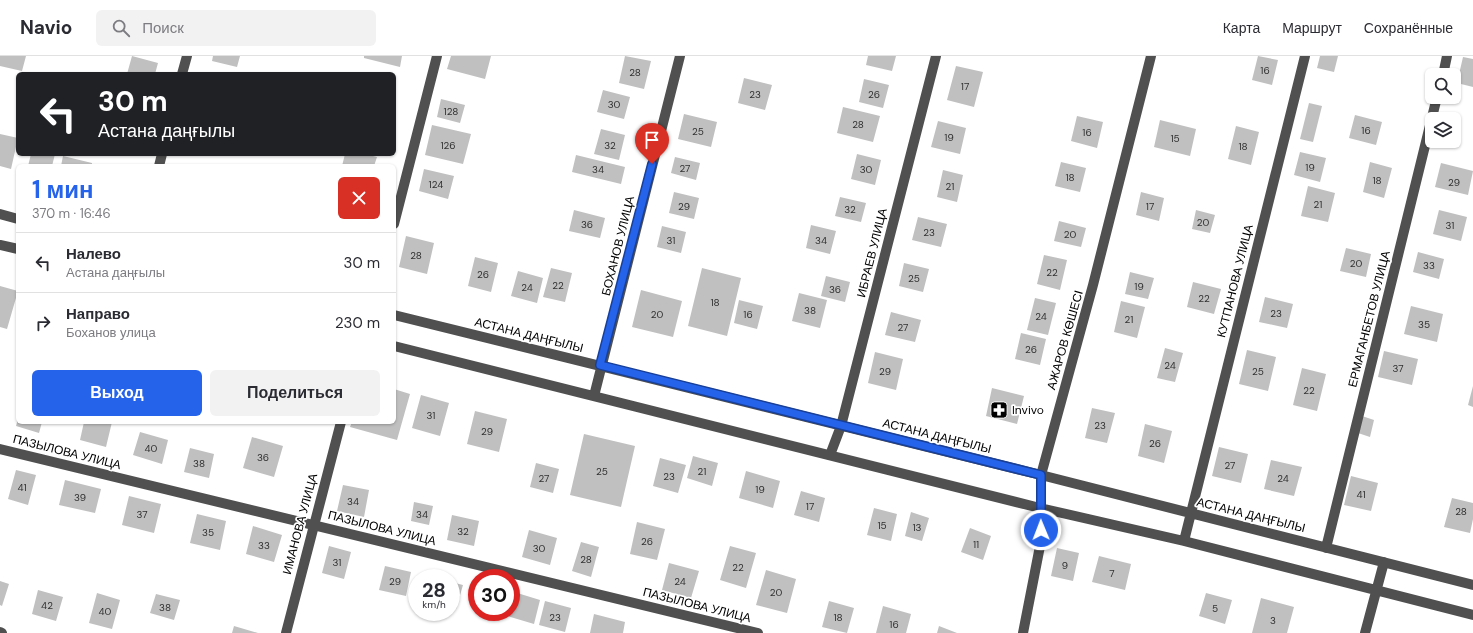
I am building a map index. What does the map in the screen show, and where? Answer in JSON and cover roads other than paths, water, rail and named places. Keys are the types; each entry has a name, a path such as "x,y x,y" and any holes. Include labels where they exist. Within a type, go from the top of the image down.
{"street":[{"path":"183,72 187,56"},
{"path":"396,216 437,56"},
{"name":"БОХАНОВ УЛИЦА","path":"594,396 600,365 680,56"},
{"name":"ИБРАЕВ УЛИЦА","path":"830,455 841,426 936,56"},
{"name":"АЖАРОВ КӨШЕСІ","path":"1023,633 1041,542 1041,475 1094,285 1151,56"},
{"name":"КУТПАНОВА УЛИЦА","path":"1184,541 1305,56"},
{"path":"1444,68 1447,56"},
{"name":"ЕРМАГАНБЕТОВ УЛИЦА","path":"1326,548 1435,104"},
{"path":"0,214 16,218"},
{"path":"0,245 16,249"},
{"name":"АСТАНА ДАҢҒЫЛЫ","path":"396,315 1041,475 1473,585"},
{"path":"396,346 1040,508 1184,541 1473,615"},
{"name":"ИМАНОВА УЛИЦА","path":"286,633 339,424"},
{"name":"ПАЗЫЛОВА УЛИЦА","path":"0,450 758,633"},
{"path":"1365,633 1384,562"}],"place":[{"name":"Invivo","path":"999,410"}]}
